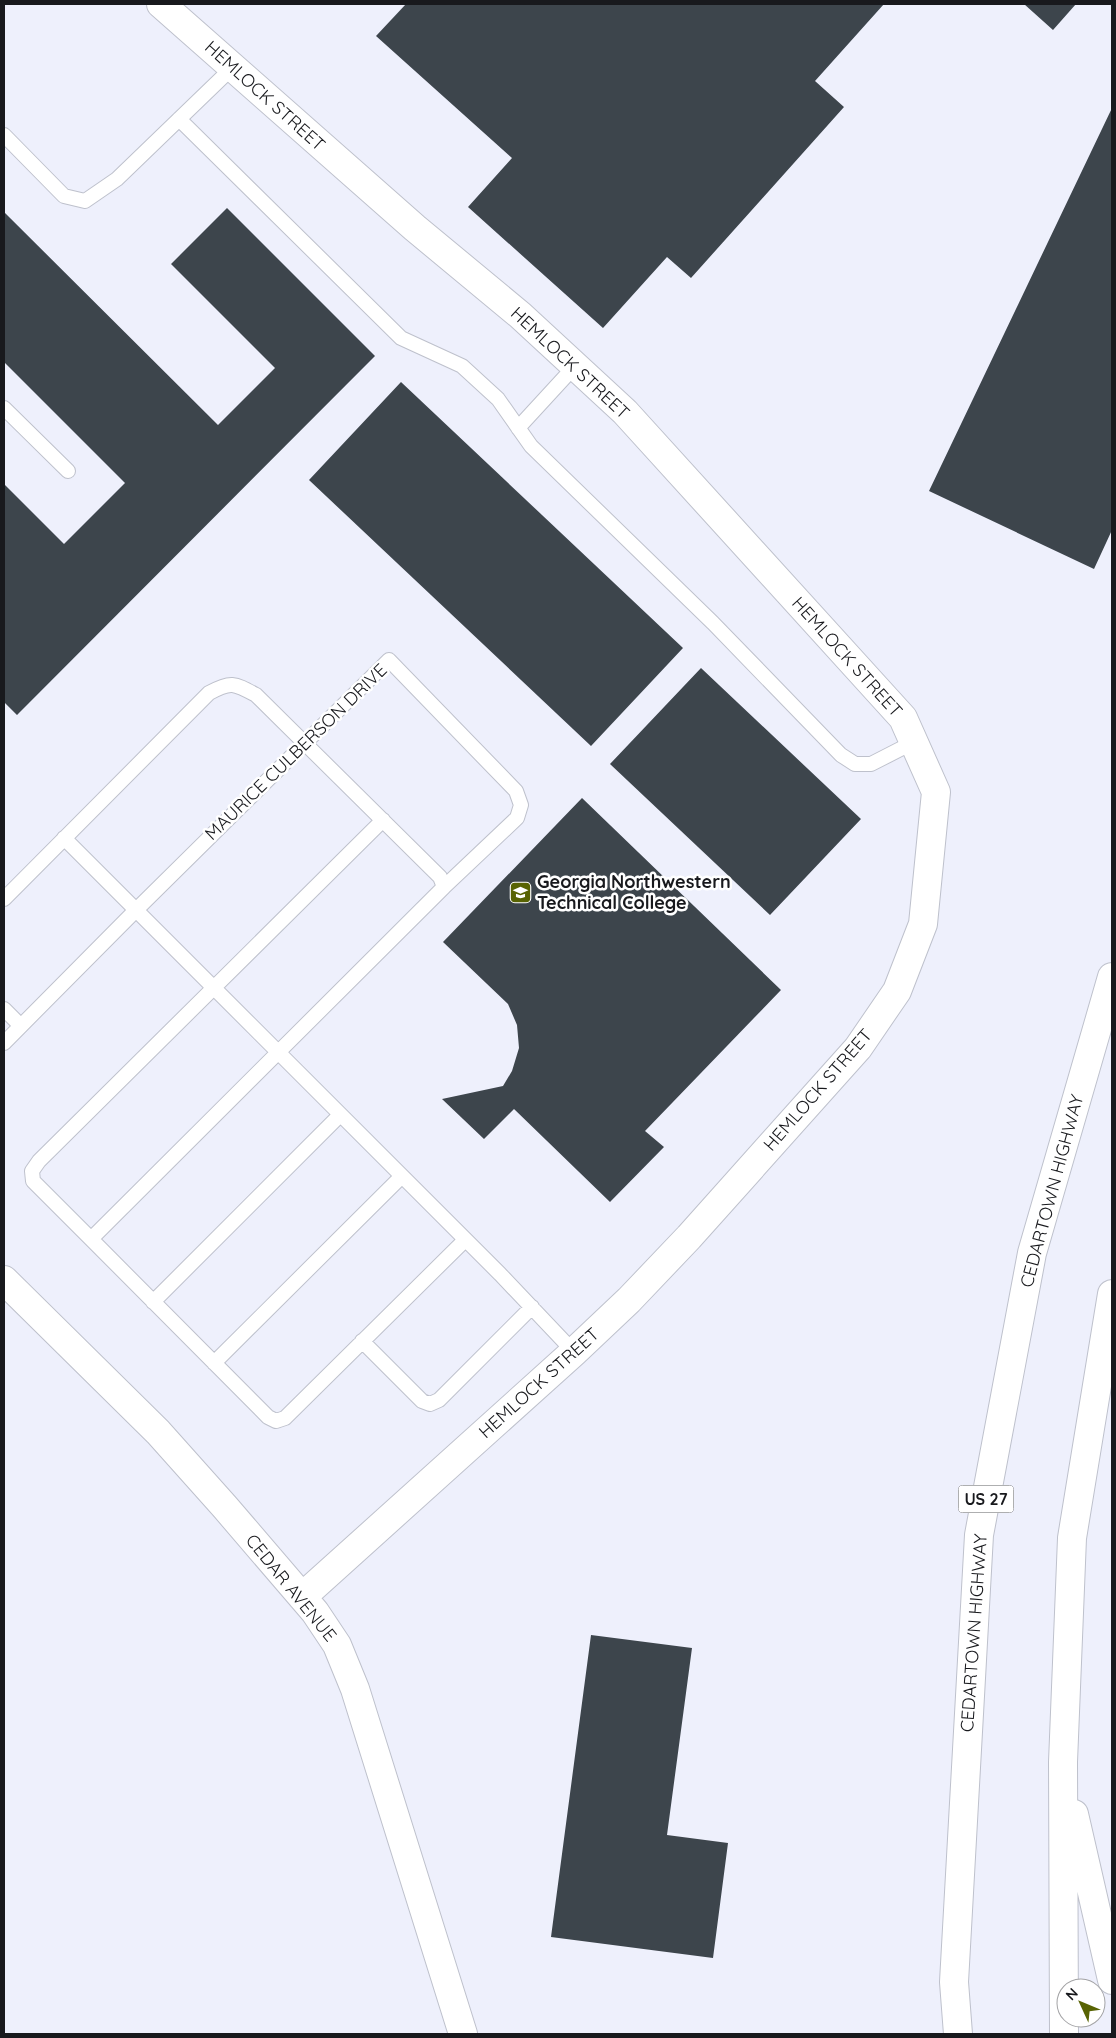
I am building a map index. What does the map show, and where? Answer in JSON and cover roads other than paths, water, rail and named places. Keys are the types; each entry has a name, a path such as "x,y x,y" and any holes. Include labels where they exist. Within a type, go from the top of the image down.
{"main road":[{"name":"HEMLOCK STREET","path":"161,4 415,228 520,315 625,412 903,718 936,792 923,924 897,991 858,1048 689,1237 574,1352 302,1597"},
{"name":"CEDARTOWN HIGHWAY","path":"958,2034 954,1982 979,1536 1032,1253 1112,978"},
{"name":"CEDAR AVENUE","path":"4,1280 158,1432 315,1612 337,1645 355,1689 463,2034"},
{"path":"1064,2034 1063,1762 1072,1538 1112,1294"},
{"path":"1063,1762 1112,1980"},
{"path":"949,2034 954,1982"}],"lane":[{"path":"4,135 64,196 85,202 117,179 232,68"},
{"path":"179,119 400,338 462,366 498,399 531,446 713,623 842,755 855,764 871,764 914,742"},
{"path":"518,428 576,366"},
{"path":"4,408 68,471"},
{"name":"MAURICE CULBERSON DRIVE","path":"4,1043 389,660 516,791 521,805 517,818 444,887"},
{"path":"4,899 209,693 224,684 240,686 256,695 440,877 444,887 91,1239"},
{"path":"383,820 39,1161 32,1171 33,1181 268,1418 276,1421 284,1418 465,1240"},
{"path":"64,838 402,1176 574,1352"},
{"path":"4,1009 20,1026"},
{"path":"153,1302 340,1115"},
{"path":"214,1363 402,1176"},
{"path":"362,1341 422,1401 430,1404 439,1400 532,1308"}],"place":[{"name":"Georgia Northwestern Technical College","path":"521,892"}]}
